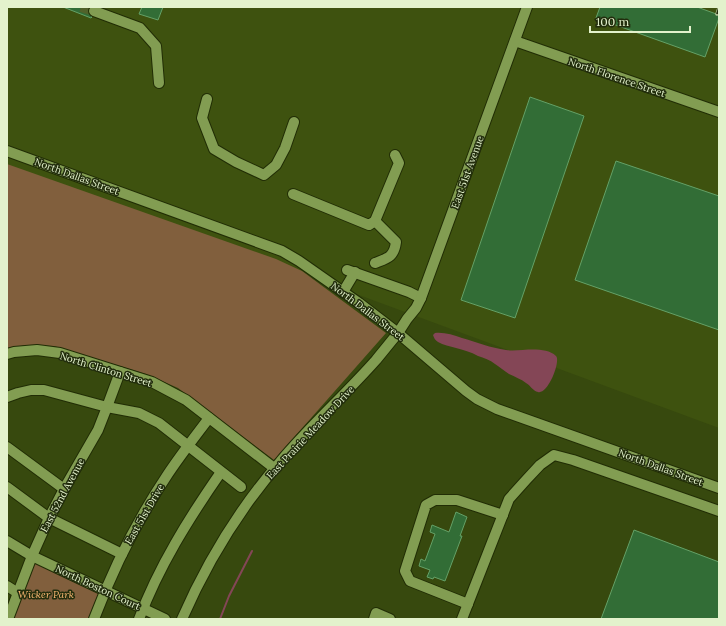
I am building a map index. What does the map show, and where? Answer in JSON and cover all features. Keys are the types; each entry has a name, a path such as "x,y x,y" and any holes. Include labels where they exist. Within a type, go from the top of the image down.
{"street":[{"name":"East 51st Avenue","path":"398,333 416,308 421,298 527,7"},
{"path":"94,11 140,28 156,46 159,83"},
{"name":"North Florence Street","path":"515,41 719,112"},
{"path":"207,99 202,118 214,149 236,162 264,174 276,164 285,148 294,122"},
{"name":"North Dallas Street","path":"7,152 276,248 295,258 398,333 477,399 489,405 719,488"},
{"path":"293,194 369,225 375,221 399,163 396,155"},
{"path":"375,221 396,242 390,258 375,263"},
{"path":"343,292 351,271 409,292 421,298"},
{"name":"East Prairie Meadow Drive","path":"182,619 203,573 244,507 274,468 371,366 398,333"},
{"name":"North Clinton Street","path":"7,354 37,350 60,353 152,382 186,400 274,468"},
{"name":"East 52nd Avenue","path":"8,619 32,556 49,518 98,430 120,372"},
{"path":"7,397 18,392 44,390 107,407 139,413 159,423 241,487"},
{"name":"East 51st Drive","path":"94,619 105,590 132,534 166,477 209,418"},
{"path":"7,447 64,489"},
{"path":"462,619 509,499 540,465 554,455 573,460 719,511"},
{"path":"140,619 174,546 221,472"},
{"path":"7,487 49,518 122,554"},
{"path":"468,604 410,581 405,571 426,505 435,500 457,500 503,515"},
{"name":"North Boston Court","path":"7,541 32,556 165,619"},
{"path":"7,586 18,593"},
{"path":"374,619 376,613 390,619"}],"shaded area":[{"path":"7,7 719,7 719,428 7,165"},
{"path":"435,333 448,334 506,350 539,350 551,353 556,356 557,359 553,377 542,392 538,392 489,360 470,352 438,342 433,335"}],"green space":[{"path":"7,164 276,259 302,271 386,333 274,460 178,388 146,374 54,346 26,345 7,349"},
{"name":"Wicker Park","path":"33,559 99,592 89,619 12,619"}],"building":[{"path":"63,7 89,7 88,12 92,17 91,18"},
{"path":"142,7 163,7 158,20 139,14"},
{"path":"600,7 697,7 719,15 719,18 705,57 596,18"},
{"path":"530,97 584,116 515,318 461,300"},
{"path":"616,161 719,196 719,330 575,280"},
{"path":"456,512 467,517 460,536 462,536 445,581 434,577 433,579 427,577 430,570 419,566 421,559 425,561 435,534 430,532 432,525 449,532"},
{"path":"634,530 719,562 719,619 601,619"}],"waterway":[{"path":"220,619 229,596 252,551"}],"tunnel":[{"path":"81,7 94,11"}],"railway":[{"path":"717,14 719,8"}]}
